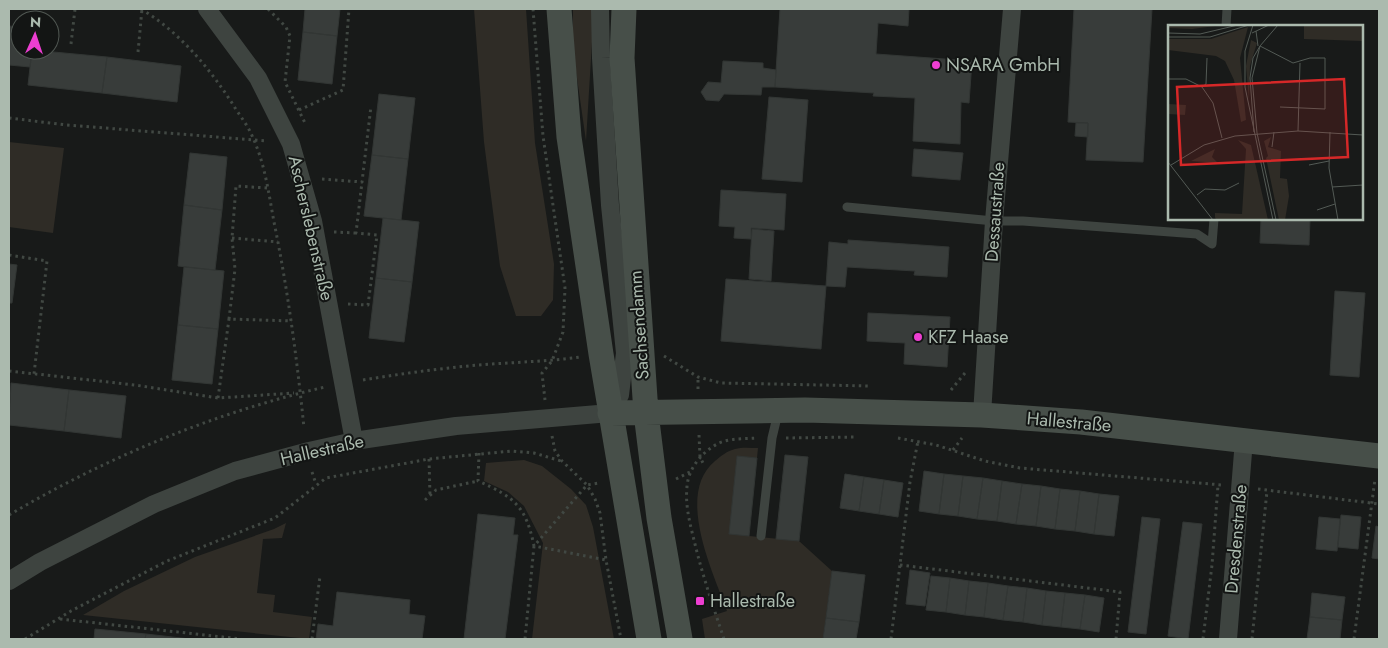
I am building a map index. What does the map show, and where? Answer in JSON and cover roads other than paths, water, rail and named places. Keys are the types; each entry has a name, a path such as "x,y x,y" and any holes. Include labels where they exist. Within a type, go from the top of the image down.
{"street":[{"path":"559,9 569,137 600,354 649,639"},
{"name":"Sachsendamm","path":"600,9 609,186 625,353 620,395 610,413"},
{"name":"Sachsendamm","path":"624,9 622,58 646,413 659,518 680,639"},
{"name":"Dessaustraße","path":"982,415 994,221 1012,9"},
{"name":"Ascherslebenstraße","path":"209,10 258,78 291,144 313,221 354,441"},
{"name":"Hallestraße","path":"9,581 40,562 115,523 195,486 235,471 308,451 354,441 456,426 610,413 902,412 1082,422 1379,456"},
{"name":"Dresdenstraße","path":"1228,639 1244,440"}],"lane":[{"path":"1226,25 1227,9"},
{"path":"847,208 994,221 1023,221 1197,234 1212,244 1214,220"},
{"path":"761,536 772,438 779,411"}],"place":[{"name":"NSARA GmbH","path":"936,65"},
{"name":"KFZ Haase","path":"918,337"},
{"name":"Hallestraße","path":"700,601"}]}
